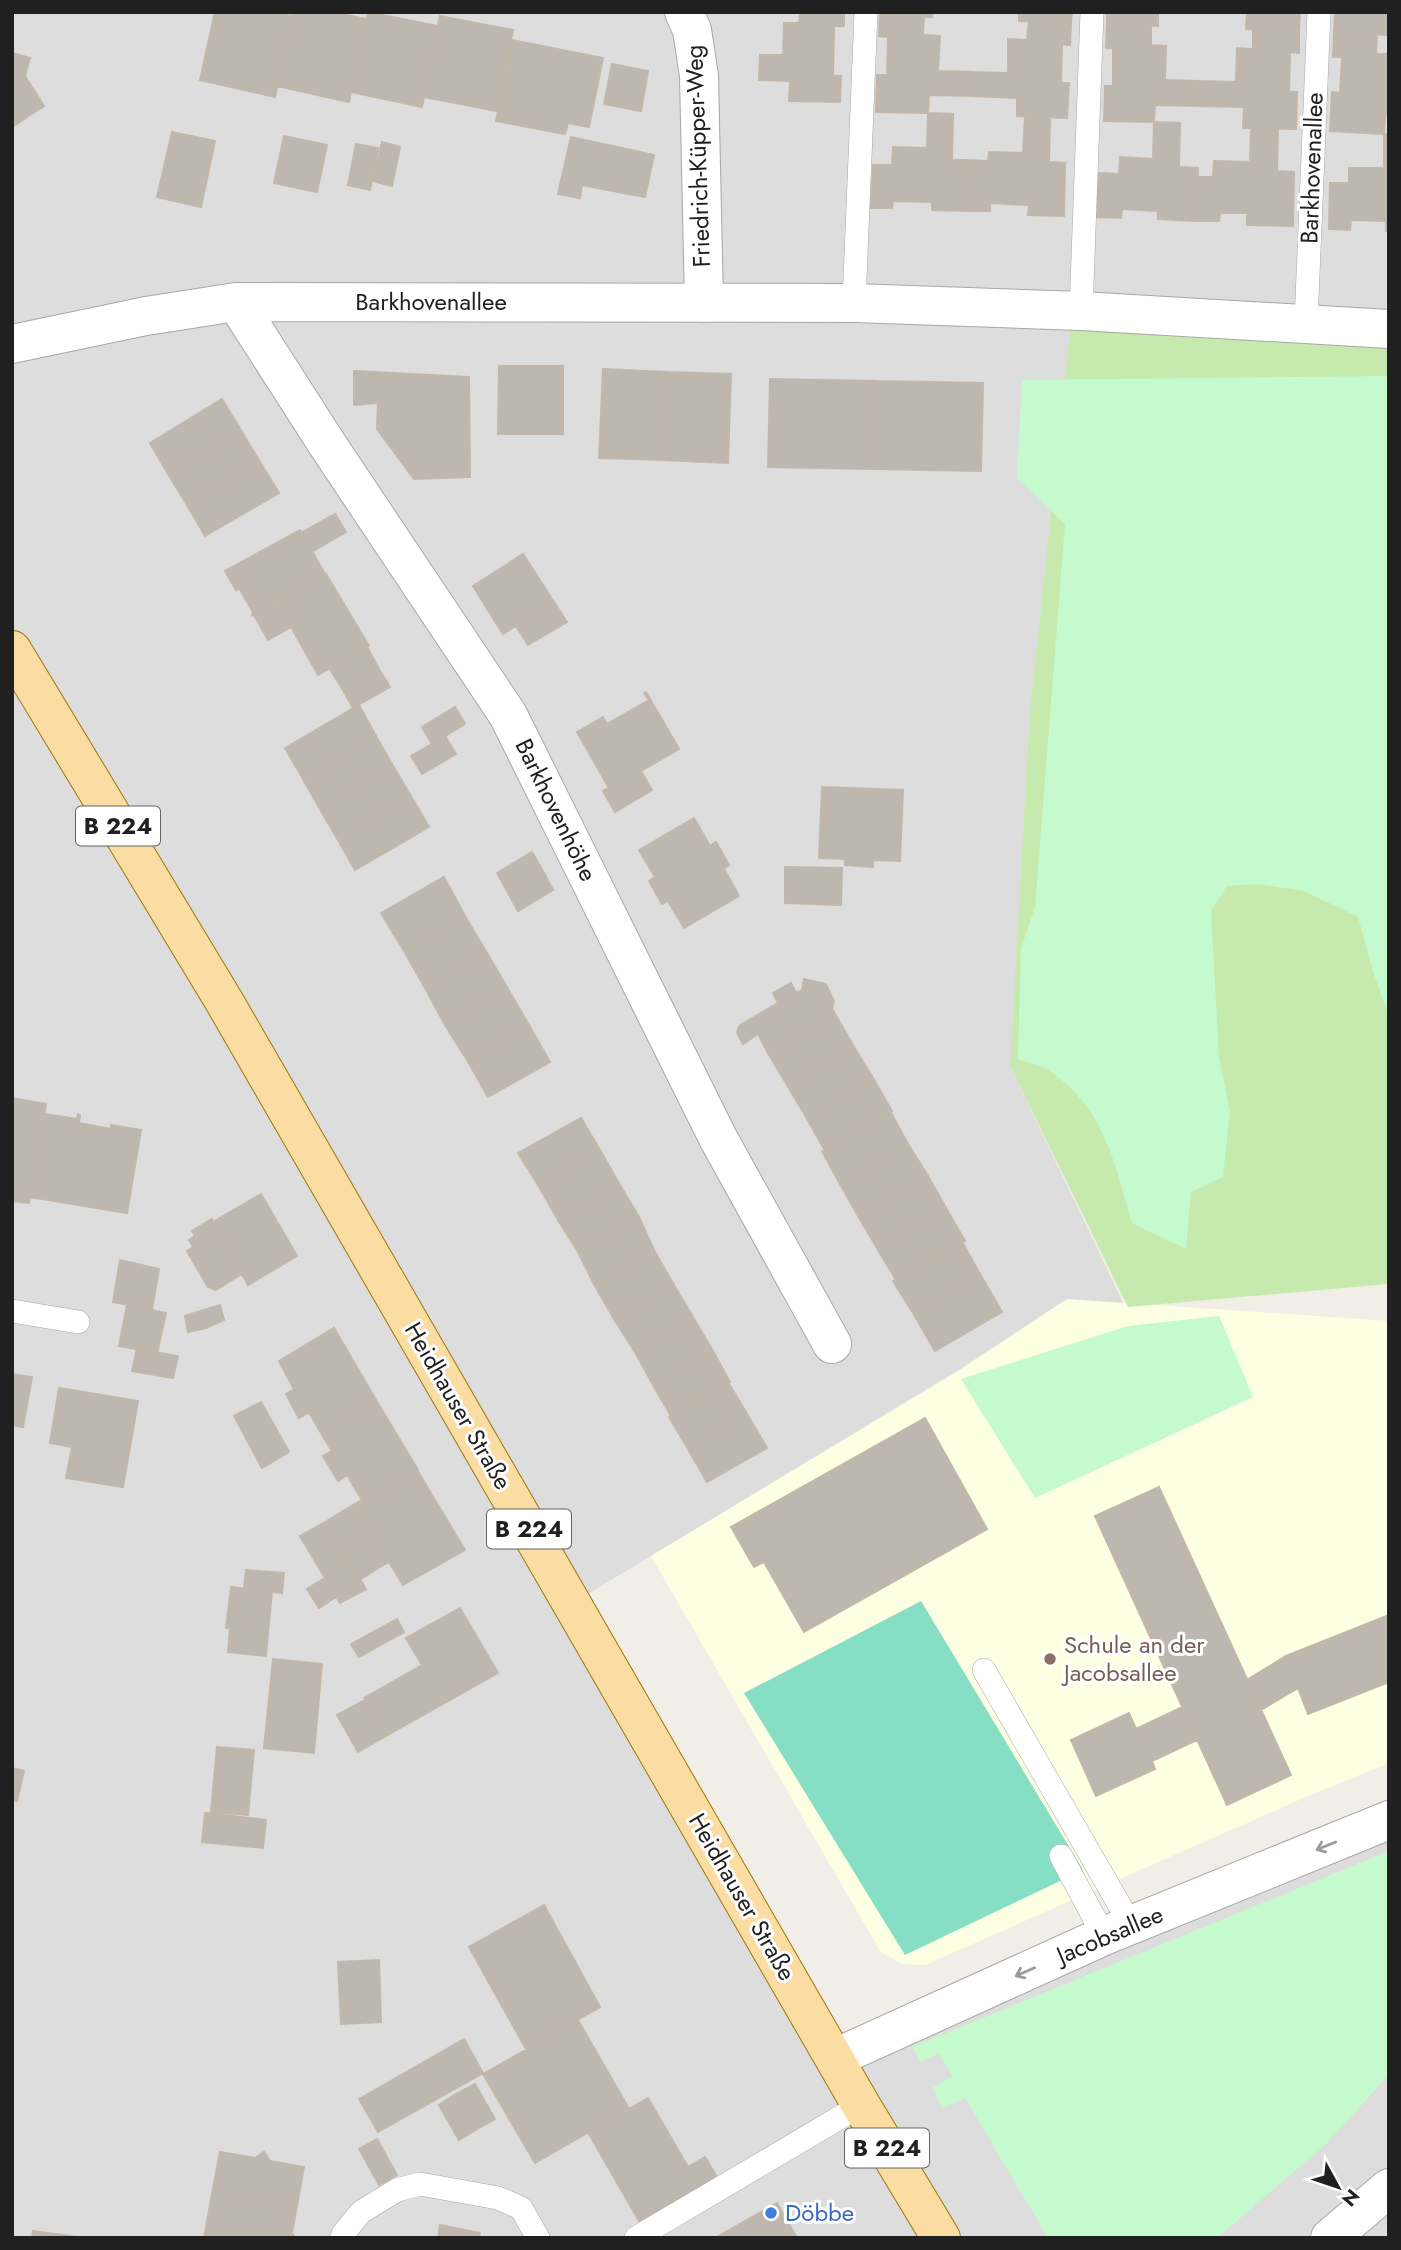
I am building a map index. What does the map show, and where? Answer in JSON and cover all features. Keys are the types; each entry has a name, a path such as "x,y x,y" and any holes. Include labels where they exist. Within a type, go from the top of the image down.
{"main road":[{"name":"Heidhauser Straße","path":"12,650 224,1001 940,2238"}],"street":[{"name":"Friedrich-Küpper-Weg","path":"684,12 692,30 699,76 704,303"},
{"name":"Barkhovenallee","path":"12,344 236,302 854,303 1082,310 1389,329"},
{"name":"Barkhovenhöhe","path":"236,302 327,444 508,715 718,1138 832,1344"},
{"name":"Jacobsallee","path":"835,2058 1117,1931 1389,1820"},
{"path":"1330,2238 1389,2188"}],"lane":[{"path":"854,303 866,12"},
{"path":"1082,310 1092,12"},
{"name":"Barkhovenallee","path":"1306,323 1319,12"},
{"path":"12,1311 78,1322"},
{"path":"984,1670 1117,1931"},
{"path":"1061,1856 1117,1931"},
{"path":"636,2238 862,2105"},
{"path":"342,2238 361,2212 397,2190 420,2184 498,2197 521,2208 538,2238"}],"shaded area":[{"path":"12,12 1389,12 1389,330 1010,1066 1128,1313 956,1372 578,1600 837,2051 1389,1813 1389,2238 12,2238"},
{"name":"Schule an der Jacobsallee","path":"1067,1299 1389,1321 1389,1763 925,1965 901,1964 880,1951 651,1556 956,1372"}],"green space":[{"path":"1072,313 1389,330 1389,1284 1128,1307 1010,1066 1030,713"},
{"path":"1389,376 1389,1015 1374,975 1358,917 1304,891 1258,884 1227,886 1211,910 1219,1058 1230,1111 1223,1177 1191,1192 1186,1249 1132,1223 1105,1138 1083,1101 1048,1070 1018,1059 1021,948 1035,907 1065,524 1017,478 1022,380"},
{"path":"1219,1316 1253,1397 1035,1498 961,1379 1128,1326"},
{"path":"921,1601 1083,1870 905,1955 744,1693"},
{"path":"1389,1851 1389,2074 1386,2078 1325,2145 1217,2238 1048,2238 965,2098 943,2108 932,2088 952,2076 939,2054 921,2062 912,2047"}],"building":[{"path":"215,12 275,12 292,16 275,97 200,80"},
{"path":"293,12 333,12 366,19 349,102 277,86"},
{"path":"368,12 438,26 422,107 351,92"},
{"path":"800,12 844,12 844,26 834,26 833,76 841,76 840,102 789,101 790,81 759,80 760,55 783,55 784,23 799,23"},
{"path":"880,12 933,12 932,17 880,15"},
{"path":"1019,12 1072,12 1071,23 1019,21"},
{"path":"1107,12 1158,12 1158,26 1107,25"},
{"path":"1247,12 1300,12 1299,30 1246,29"},
{"path":"1335,12 1389,12 1386,35 1334,32"},
{"path":"880,15 924,16 923,35 940,36 938,71 973,72 972,96 929,95 928,113 876,112 877,75 887,75 888,37 879,36"},
{"path":"440,16 513,30 497,111 424,97"},
{"path":"1029,21 1071,23 1070,45 1062,44 1061,83 1069,83 1067,118 1017,116 1017,98 972,96 973,72 1008,73 1008,39 1027,40"},
{"path":"1107,25 1151,26 1151,45 1166,46 1165,80 1199,81 1199,106 1155,105 1154,122 1104,121 1105,86 1113,86 1113,48 1106,48"},
{"path":"1253,29 1299,30 1299,53 1290,52 1289,92 1297,92 1296,129 1243,128 1244,107 1199,106 1199,81 1236,82 1237,48 1253,49"},
{"path":"1334,32 1377,34 1376,54 1389,54 1389,115 1385,115 1384,134 1330,131 1332,92 1340,93 1342,57 1333,57"},
{"path":"512,40 603,58 589,127 568,123 565,134 496,121"},
{"path":"12,53 30,58 25,76 44,106 12,127"},
{"path":"612,64 648,71 641,111 604,104"},
{"path":"928,113 953,114 952,160 968,160 967,211 932,210 932,202 893,201 892,208 871,208 873,165 892,165 893,147 927,148"},
{"path":"1025,116 1050,117 1049,162 1065,163 1064,216 1028,215 1029,205 990,203 990,211 967,211 968,160 988,161 989,152 1023,153"},
{"path":"1154,122 1180,123 1179,167 1198,168 1196,221 1158,219 1158,211 1122,209 1121,218 1097,217 1099,173 1119,174 1120,157 1153,159"},
{"path":"1251,128 1278,128 1277,171 1294,172 1293,226 1247,225 1247,213 1220,213 1219,221 1196,221 1198,177 1213,177 1214,161 1250,162"},
{"path":"172,132 215,141 201,207 157,197"},
{"path":"1384,134 1389,134 1389,231 1386,231 1386,221 1351,220 1350,230 1329,229 1330,183 1349,183 1349,168 1384,168"},
{"path":"284,136 327,145 317,192 274,183"},
{"path":"571,137 654,155 645,197 582,185 580,198 558,194"},
{"path":"382,142 400,147 392,186 373,181"},
{"path":"356,144 378,148 370,190 348,185"},
{"path":"499,366 563,366 563,434 498,434"},
{"path":"603,369 667,372 664,460 599,458"},
{"path":"354,371 469,377 470,477 414,479 377,429 378,403 354,405"},
{"path":"667,372 731,374 728,463 664,460"},
{"path":"770,379 876,381 875,469 768,467"},
{"path":"876,381 983,383 981,471 875,469"},
{"path":"222,399 242,432 168,474 150,443"},
{"path":"242,432 260,462 187,505 168,474"},
{"path":"260,462 279,493 205,536 187,505"},
{"path":"335,514 346,532 312,552 301,533"},
{"path":"300,530 325,574 252,615 253,612 239,588 236,590 225,571"},
{"path":"523,554 554,602 503,634 473,586"},
{"path":"326,574 369,646 318,675 277,602"},
{"path":"277,602 291,627 268,640 254,615"},
{"path":"554,602 567,622 528,645 516,626"},
{"path":"367,647 379,669 343,690 330,669"},
{"path":"379,669 390,687 353,708 343,690"},
{"path":"646,692 679,749 641,771 652,790 615,812 603,791 609,788 577,732 603,717 607,724 649,700 644,693"},
{"path":"359,705 376,736 303,779 285,748"},
{"path":"455,707 465,724 432,744 422,727"},
{"path":"376,736 393,766 320,809 303,779"},
{"path":"445,736 456,754 422,774 411,756"},
{"path":"393,766 411,796 338,840 320,809"},
{"path":"822,787 903,790 900,861 873,860 873,867 845,865 845,859 819,858"},
{"path":"411,796 429,827 355,870 338,840"},
{"path":"694,818 710,846 716,842 729,865 724,869 739,896 684,928 668,901 662,904 649,881 655,877 639,850"},
{"path":"532,852 543,871 507,891 497,873"},
{"path":"785,867 842,868 841,905 785,903"},
{"path":"543,871 553,890 518,911 507,891"},
{"path":"444,877 465,916 404,951 381,913"},
{"path":"465,916 487,953 425,988 404,951"},
{"path":"487,953 508,989 445,1025 425,988"},
{"path":"804,979 826,984 834,1001 832,1009 835,1014 768,1053 758,1034 743,1044 737,1033 739,1026 778,1003 773,993 791,983 796,993 802,990"},
{"path":"508,989 529,1025 467,1060 445,1025"},
{"path":"835,1014 854,1047 787,1085 768,1053"},
{"path":"529,1025 550,1062 488,1097 467,1060"},
{"path":"854,1047 873,1078 806,1117 787,1085"},
{"path":"873,1078 892,1111 824,1149 806,1117"},
{"path":"12,1098 46,1104 29,1203 12,1201"},
{"path":"890,1111 908,1144 840,1184 822,1151"},
{"path":"45,1114 77,1119 78,1114 79,1123 111,1129 111,1125 141,1130 127,1213 30,1197"},
{"path":"581,1118 600,1150 538,1185 518,1153"},
{"path":"908,1144 928,1176 858,1216 840,1184"},
{"path":"600,1150 620,1185 558,1220 538,1185"},
{"path":"928,1176 946,1208 877,1248 858,1216"},
{"path":"620,1185 639,1217 578,1252 558,1220"},
{"path":"261,1194 297,1256 248,1285 213,1222"},
{"path":"946,1208 965,1241 896,1280 877,1248"},
{"path":"639,1217 655,1252 595,1286 578,1252"},
{"path":"212,1219 242,1274 216,1290 208,1287 187,1251 193,1247 189,1240 195,1236 192,1231"},
{"path":"962,1242 980,1274 913,1313 893,1281"},
{"path":"655,1252 674,1285 614,1319 595,1286"},
{"path":"120,1260 159,1269 152,1310 113,1302"},
{"path":"980,1274 1002,1312 935,1351 913,1313"},
{"path":"674,1285 693,1317 635,1352 614,1319"},
{"path":"127,1305 166,1313 157,1353 119,1346"},
{"path":"220,1305 224,1320 188,1332 185,1316"},
{"path":"693,1317 713,1351 653,1385 635,1352"},
{"path":"334,1328 376,1400 321,1433 309,1412 299,1418 286,1394 294,1389 279,1361"},
{"path":"137,1349 178,1356 173,1378 132,1371"},
{"path":"713,1351 730,1382 671,1416 653,1385"},
{"path":"12,1374 32,1377 23,1427 12,1425"},
{"path":"728,1382 747,1414 688,1449 669,1417"},
{"path":"59,1388 138,1401 123,1487 66,1478 72,1447 50,1443"},
{"path":"376,1400 418,1470 354,1507 353,1505 362,1500 347,1475 338,1481 323,1456 332,1451 321,1433"},
{"path":"261,1402 289,1452 262,1468 234,1416"},
{"path":"747,1414 767,1448 707,1482 688,1449"},
{"path":"925,1418 987,1529 804,1632 764,1562 754,1567 731,1527"},
{"path":"417,1470 465,1550 403,1585 389,1562 380,1567 366,1542 375,1537 356,1505"},
{"path":"1159,1487 1291,1775 1227,1805 1095,1516"},
{"path":"356,1505 375,1537 366,1542 380,1567 359,1580 325,1522"},
{"path":"325,1522 366,1589 340,1603 300,1536"},
{"path":"246,1570 284,1573 282,1593 244,1588"},
{"path":"325,1578 336,1597 319,1608 307,1589"},
{"path":"231,1587 272,1592 268,1633 226,1628"},
{"path":"460,1608 498,1673 386,1736 364,1698 422,1665 406,1638"},
{"path":"1389,1615 1389,1682 1308,1714 1298,1688 1261,1710 1247,1680 1286,1656"},
{"path":"397,1619 404,1632 359,1657 351,1644"},
{"path":"230,1628 268,1633 266,1656 228,1652"},
{"path":"273,1659 322,1664 314,1753 264,1748"},
{"path":"365,1700 386,1736 358,1752 337,1715"},
{"path":"1182,1707 1197,1740 1152,1761 1155,1769 1096,1796 1071,1740 1129,1713 1136,1729"},
{"path":"217,1747 254,1750 248,1815 211,1812"},
{"path":"12,1768 24,1771 17,1801 12,1800"},
{"path":"205,1813 266,1820 263,1848 202,1842"},
{"path":"544,1905 600,2007 526,2049 469,1947"},
{"path":"379,1960 381,2022 341,2024 338,1962"},
{"path":"578,2020 629,2109 535,2163 483,2074"},
{"path":"464,2039 483,2073 378,2132 359,2099"},
{"path":"475,2084 495,2119 477,2129 456,2094"},
{"path":"456,2094 477,2129 459,2140 439,2105"},
{"path":"648,2098 688,2167 705,2157 717,2177 639,2221 588,2132"},
{"path":"377,2139 397,2175 379,2185 359,2149"},
{"path":"220,2152 255,2158 264,2152 270,2161 304,2167 296,2211 212,2194"},
{"path":"212,2194 296,2211 292,2233 295,2238 204,2238"},
{"name":"Döbbe","path":"777,2203 797,2238 715,2238"},
{"path":"440,2225 480,2233 479,2238 438,2238"},
{"path":"33,2231 77,2237 32,2238"}],"place":[{"name":"Schule an der Jacobsallee","path":"1050,1659"},
{"name":"Döbbe","path":"771,2213"}]}
